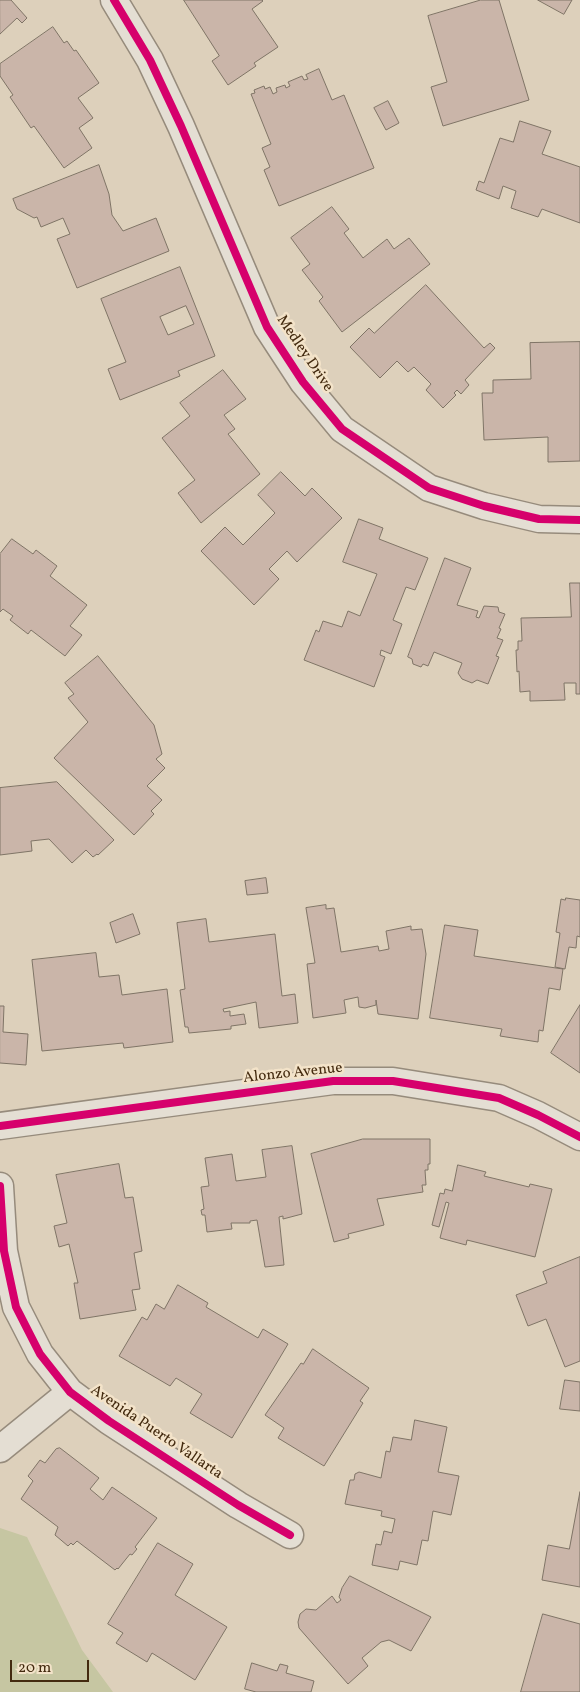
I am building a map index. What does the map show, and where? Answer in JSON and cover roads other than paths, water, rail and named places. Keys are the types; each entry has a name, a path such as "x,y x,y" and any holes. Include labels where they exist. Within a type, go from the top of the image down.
{"street":[{"name":"Medley Drive","path":"114,0 150,60 181,126 267,327 303,382 342,429 429,488 484,506 539,519 580,520"},
{"name":"Alonzo Avenue","path":"0,1126 333,1081 393,1082 499,1098 538,1115 580,1137"},
{"name":"Avenida Puerto Vallarta","path":"0,1186 4,1251 16,1307 40,1354 70,1392 118,1427 238,1505 290,1535"},
{"path":"0,1449 70,1392"}]}
